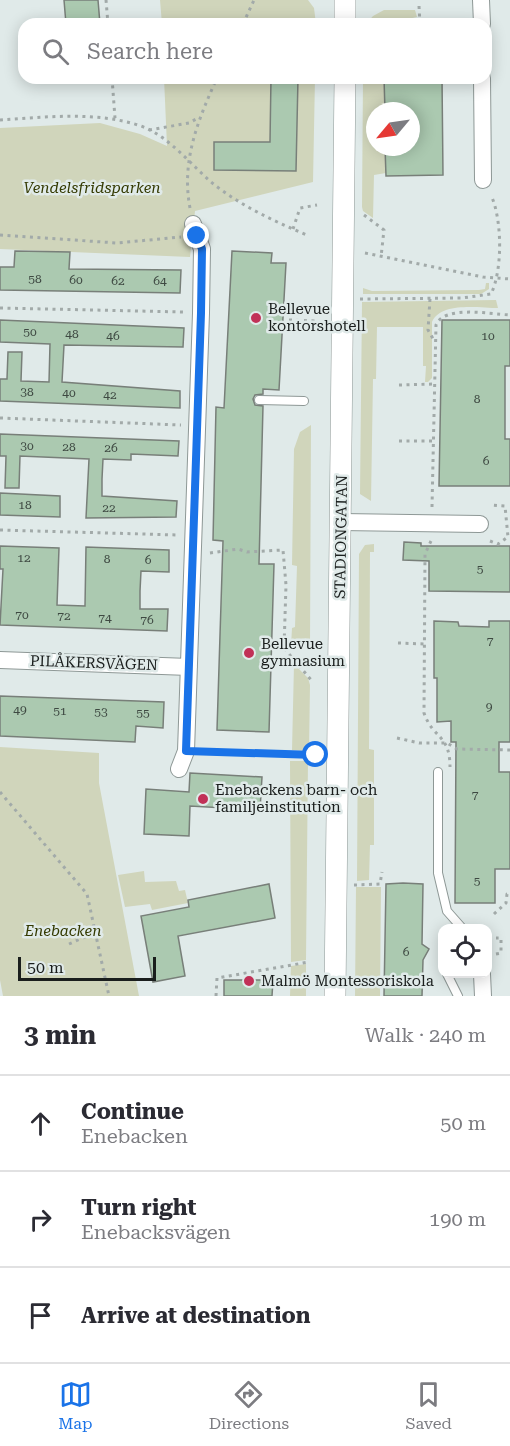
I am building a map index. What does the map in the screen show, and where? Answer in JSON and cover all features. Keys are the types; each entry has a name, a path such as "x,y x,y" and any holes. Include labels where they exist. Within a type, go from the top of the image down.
{"street":[{"path":"345,0 345,18"},
{"path":"481,0 482,18"},
{"name":"STADIONGATAN","path":"335,996 345,84"},
{"path":"482,84 483,180"},
{"path":"179,769 186,751 198,425 202,249 195,230"},
{"path":"341,522 480,524"},
{"name":"PILÅKERSVÄGEN","path":"0,660 189,667"},
{"path":"482,978 483,996"}],"lane":[{"path":"259,400 304,401"},
{"path":"438,772 438,873 447,911 458,924"},
{"path":"449,978 458,996"}],"path":[{"path":"106,0 108,18"},
{"path":"246,18 254,0"},
{"path":"419,6 420,18"},
{"path":"112,84 115,119"},
{"path":"0,235 117,243 195,230 189,200 188,160 199,117 214,84"},
{"path":"0,120 107,117 149,130 171,143 216,185 245,206 309,236"},
{"path":"149,130 189,123 199,117"},
{"path":"359,299 479,298 491,294 498,279 498,210 483,180"},
{"path":"293,229 300,208 317,205"},
{"path":"371,220 384,230 381,256"},
{"path":"365,253 498,279 510,279"},
{"path":"430,298 428,330 436,343"},
{"path":"0,308 201,313"},
{"path":"510,315 449,313 439,319 436,325 431,542 425,554 424,713 431,727 447,743 457,749 510,750"},
{"path":"289,320 316,321"},
{"path":"399,385 435,384"},
{"path":"0,418 198,425"},
{"path":"399,441 434,441"},
{"path":"490,505 505,506 509,526 509,536 498,544 490,541"},
{"path":"0,530 193,535"},
{"path":"204,553 238,549 247,552 283,550 286,585 284,648 312,681"},
{"path":"398,643 425,644"},
{"path":"284,648 313,648"},
{"path":"397,738 419,743 447,743"},
{"path":"447,743 450,753 450,775"},
{"path":"186,751 316,755"},
{"path":"0,792 87,894 109,996"},
{"path":"352,885 380,884 382,872"},
{"path":"494,914 506,903 507,894 510,893"},
{"path":"69,944 96,932"},
{"path":"496,939 501,938 503,951 501,954 496,954"},
{"path":"216,996 217,978 309,962"}],"green space":[{"path":"160,0 308,0 314,8 315,18 162,18"},
{"path":"384,10 415,10 417,17 371,18"},
{"name":"Vendelsfridsparken","path":"164,84 315,84 313,182 195,211 190,257 0,249 0,128 100,123 140,134 167,146"},
{"path":"363,84 388,84 387,102 366,102 366,156 386,156 386,173 374,175 373,218 363,211"},
{"path":"486,283 489,283 489,289 481,294 363,294 363,288 372,291 479,290 485,289"},
{"path":"496,300 498,308 452,308 437,315 432,322 432,378 428,382 425,382 426,366 423,366 423,327 377,327 376,379 373,379 371,501 360,494 362,302"},
{"path":"311,425 310,646 291,646 292,628 295,627 297,566 292,565 294,449 300,432"},
{"path":"374,544 374,552 370,552 369,749 374,750 374,845 370,845 369,880 357,881 359,554 365,545"},
{"path":"294,664 308,678 310,685 309,751 292,750"},
{"name":"Enebacken","path":"0,747 99,753 99,783 139,996 3,996 0,980"},
{"path":"290,761 308,761 306,960 291,962"},
{"path":"144,871 145,882 176,881 179,891 185,890 188,903 152,910 150,904 125,907 118,875"},
{"path":"356,887 381,887 380,996 355,996"},
{"path":"306,964 306,996 290,996 291,966"}],"building":[{"path":"64,0 98,0 100,18 66,18"},
{"path":"271,84 298,84 296,171 214,170 214,142 270,142"},
{"path":"384,84 442,84 443,175 386,176 385,156 420,156 420,102 385,102"},
{"path":"15,251 70,252 69,269 181,270 180,293 0,290 0,267 14,267"},
{"path":"232,251 272,253 271,263 286,263 279,390 263,389 263,394 255,395 253,399 255,405 263,406 259,564 274,564 269,732 217,730 223,541 213,540 216,407 224,408"},
{"path":"0,320 184,328 183,347 64,345 62,382 180,391 180,408 0,401 0,379 7,379 8,352 22,352 21,381 49,382 50,344 0,342"},
{"path":"442,320 510,320 510,366 505,366 505,439 510,439 510,486 439,486"},
{"path":"0,434 179,441 178,456 131,454 131,460 103,459 102,479 102,496 177,501 176,517 86,518 89,459 20,456 19,488 5,488 6,456 0,456"},
{"path":"0,493 60,496 60,517 0,515"},
{"path":"404,542 421,543 421,546 510,546 510,592 429,591 429,561 403,560"},
{"path":"0,546 59,548 57,605 85,606 86,547 169,550 169,572 141,571 140,591 140,609 168,609 167,631 0,625 3,569 0,569"},
{"path":"434,621 458,622 459,626 489,627 489,621 510,621 510,742 499,742 499,772 510,772 510,869 495,869 495,903 455,903 456,742 451,742 451,721 437,722"},
{"path":"0,696 164,702 163,728 136,726 135,742 0,736"},
{"name":"Enebackens barn- och familjeinstitution","path":"190,773 262,777 260,810 190,806 189,836 144,834 146,789 189,792"},
{"path":"269,884 275,918 178,936 185,976 153,982 141,916 189,907 188,900"},
{"path":"386,884 423,884 422,944 429,949 423,960 422,996 384,996"},
{"path":"224,980 273,980 272,996 224,996"}],"place":[{"name":"Bellevue kontorshotell","path":"256,318"},
{"name":"Bellevue gymnasium","path":"249,653"},
{"name":"Enebackens barn- och familjeinstitution","path":"203,799"},
{"name":"Malmö Montessoriskola","path":"249,981"}],"route":[{"path":"197,236 202,249 201,313 186,751 316,755"}]}
